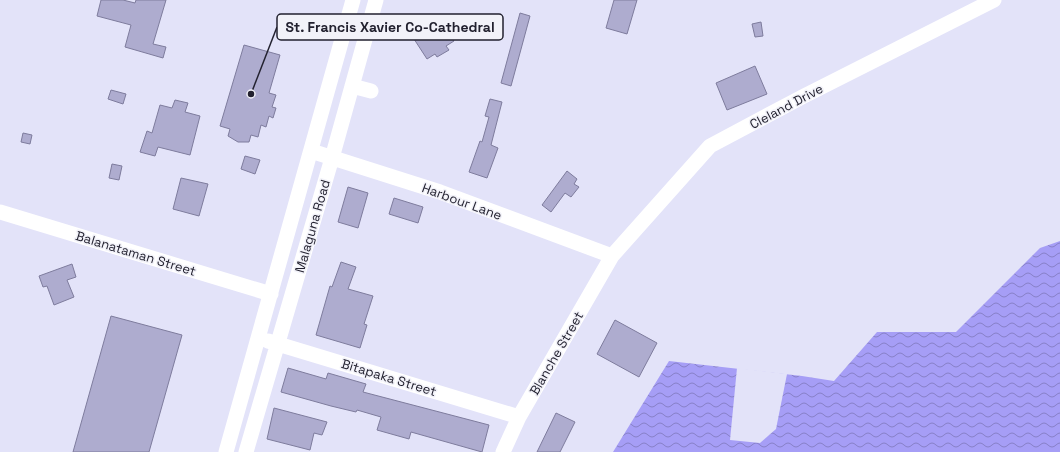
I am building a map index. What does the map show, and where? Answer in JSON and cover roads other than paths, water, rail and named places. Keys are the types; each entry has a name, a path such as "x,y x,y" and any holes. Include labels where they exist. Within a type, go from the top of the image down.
{"street":[{"name":"Malaguna Road","path":"226,452 354,0"},
{"name":"Malaguna Road","path":"246,452 332,158 376,0"},
{"name":"Cleland Drive","path":"612,256 710,146 804,96 994,0"},
{"path":"352,86 372,91"},
{"name":"Harbour Lane","path":"311,151 440,192 612,256"},
{"name":"Balanataman Street","path":"0,212 271,294"},
{"name":"Blanche Street","path":"503,452 519,417 612,256"},
{"name":"Bitapaka Street","path":"258,338 519,417"}],"water":[{"path":"1060,241 1060,452 613,452 669,361 834,381 877,332 956,332 1040,248"}],"place":[{"name":"St. Francis Xavier Co-Cathedral","path":"251,94"}]}
